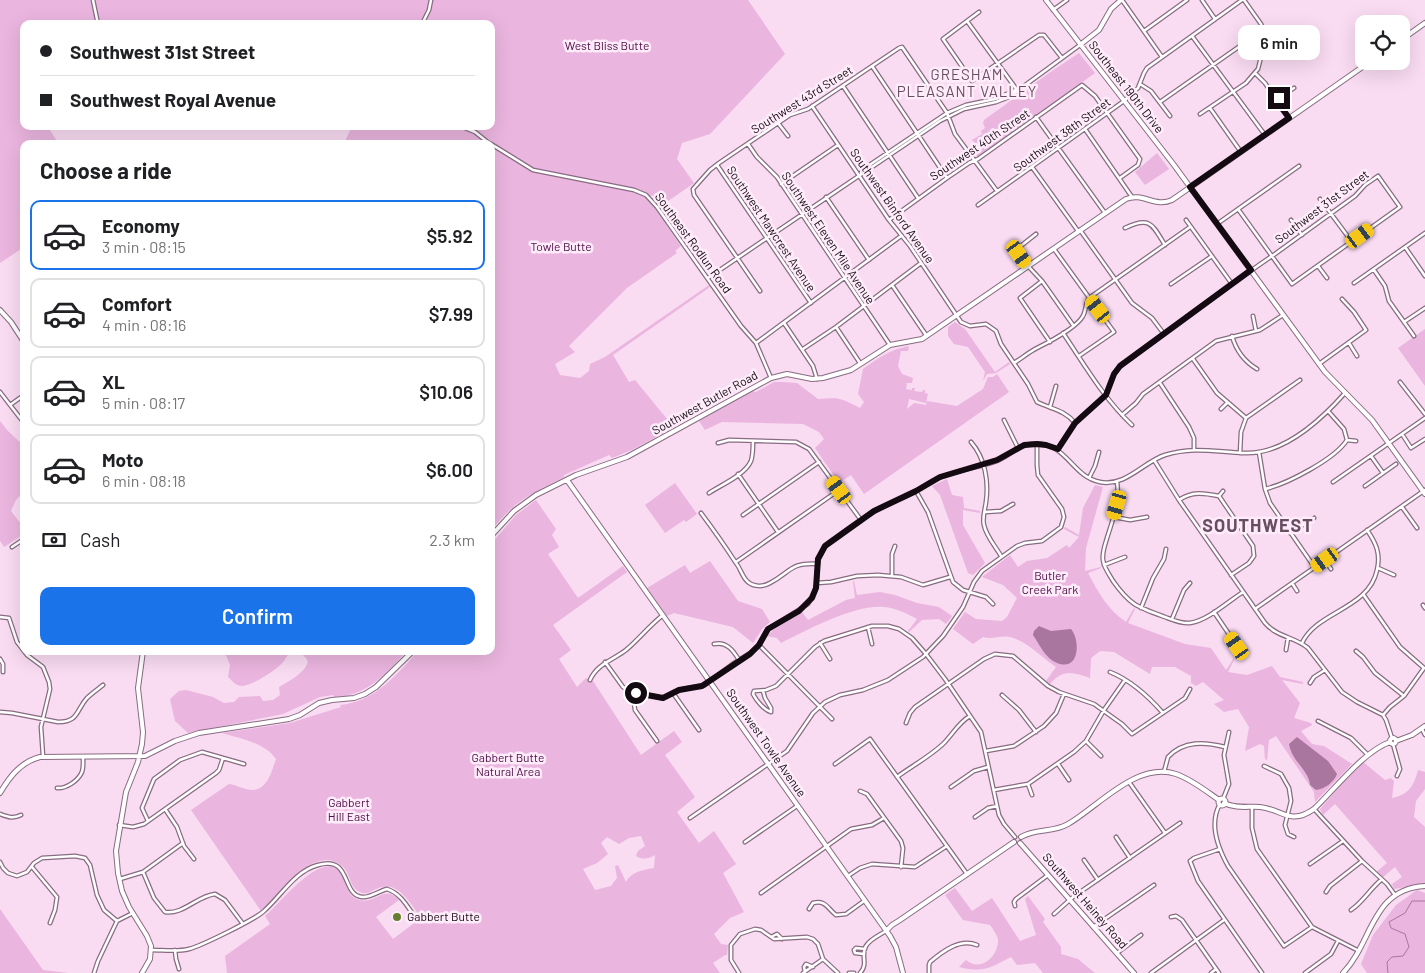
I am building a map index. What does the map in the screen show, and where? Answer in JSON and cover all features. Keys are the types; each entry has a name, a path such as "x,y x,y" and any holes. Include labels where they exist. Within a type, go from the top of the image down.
{"main road":[{"name":"Southeast 190th Drive","path":"1046,0 1190,187 1319,364 1330,378 1368,416 1424,492"},
{"path":"1080,45 1099,30 1111,9 1121,0"},
{"path":"1410,34 1425,23"},
{"path":"1132,197 1140,196 1155,202 1165,203 1172,200 1358,70"},
{"name":"Southwest Butler Road","path":"495,531 507,517 524,503 580,473 635,453 771,378 787,374 817,379 846,372 890,346 919,341 1105,213 1132,197"},
{"path":"0,310 14,325 20,335"},
{"name":"Southwest Towle Avenue","path":"567,480 886,931 896,947 903,973"},
{"path":"142,655 138,688 143,736 139,756 126,792 116,851 119,879 124,897 147,936 151,950 150,959 142,973"},
{"path":"0,793 18,768 33,759 43,756 139,756 154,752 175,741 199,733 289,719 300,715 319,703 360,696 376,687 409,655"},
{"path":"886,931 967,875 1018,836 1021,837 1035,831 1052,830 1067,825 1129,782 1148,773 1164,772 1182,777 1222,802 1234,806 1266,808 1287,816 1304,815 1314,809 1368,755 1380,746 1412,735 1423,728"},
{"path":"1014,840 1017,844 1020,843 1021,837"},
{"name":"Southwest Heiney Road","path":"1020,843 1134,973"},
{"path":"1343,973 1352,963 1378,913 1387,902 1411,888 1425,886"}],"street":[{"path":"93,0 97,20"},
{"path":"424,20 431,0"},
{"path":"1053,10 1067,0"},
{"path":"1121,0 1162,57"},
{"path":"1144,31 1187,0"},
{"path":"1202,0 1215,19"},
{"path":"1200,114 1256,74 1264,34 1261,24 1243,0"},
{"name":"Southwest 38th Street","path":"978,205 1124,101 1140,84 1147,68 1243,0"},
{"path":"979,12 943,39 973,82 1042,34 1062,58"},
{"path":"967,20 1017,90"},
{"path":"1160,102 1250,38 1264,34"},
{"path":"1192,36 1265,135"},
{"path":"708,278 948,114 1002,100 1012,95 1080,45"},
{"name":"Southwest 43rd Street","path":"737,258 694,196 693,191 710,170 778,123 790,115 812,106 897,49 902,48 948,114"},
{"path":"872,66 947,178"},
{"path":"1256,74 1289,118"},
{"path":"1140,84 1151,91 1170,116"},
{"path":"842,86 918,198"},
{"name":"Southwest 40th Street","path":"889,220 918,198 1082,86 1091,92 1107,113"},
{"path":"1276,100 1294,88"},
{"name":"Southwest Binford Avenue","path":"812,106 957,316"},
{"path":"1210,108 1241,152"},
{"path":"1107,113 1140,161 1120,178"},
{"path":"948,114 955,134 997,192"},
{"path":"1036,117 1105,213"},
{"path":"778,123 788,136"},
{"path":"1085,129 1132,197"},
{"name":"Southeast Rodlun Road","path":"470,130 486,140"},
{"name":"Southwest Eleven Mile Avenue","path":"748,144 757,157 772,171 890,346"},
{"path":"781,184 838,145"},
{"name":"Southeast Rodlun Road","path":"495,146 533,170 634,190 646,195 657,206 756,343"},
{"name":"Southwest Mawcrest Avenue","path":"717,165 811,303"},
{"path":"1217,224 1299,166"},
{"path":"1032,167 1132,303 1152,318 1164,334"},
{"name":"Southwest 31st Street","path":"1058,449 1075,423 1106,395 1114,374 1120,366 1331,214 1355,196 1365,184 1378,176 1400,207 1352,242"},
{"path":"826,197 868,260"},
{"path":"1238,209 1292,284 1352,242 1320,199"},
{"path":"1186,220 1232,284"},
{"path":"1291,220 1302,235"},
{"path":"1125,228 1145,222 1155,229 1165,245"},
{"path":"1014,363 1063,333 1084,314 1085,304 1089,298 1190,227"},
{"path":"1354,283 1425,233"},
{"path":"1036,234 1017,249 1073,325"},
{"path":"771,378 756,343 901,236"},
{"path":"1054,248 1114,332 1079,356"},
{"path":"1405,248 1425,276"},
{"path":"1171,284 1212,256"},
{"path":"737,258 760,291"},
{"path":"803,349 836,327 921,263"},
{"path":"1318,266 1327,278"},
{"path":"1373,269 1385,286 1389,300 1414,336"},
{"path":"1042,281 1020,298 1050,342"},
{"path":"892,284 927,336"},
{"path":"1319,364 1366,330 1354,312 1342,299"},
{"path":"1404,322 1425,308"},
{"path":"1122,415 1143,394 1216,341 1256,331 1268,326 1284,315"},
{"path":"957,316 965,325 986,324 992,326 1037,402 1068,416 1075,423"},
{"path":"1253,316 1256,331"},
{"path":"784,323 803,349 813,366 817,379"},
{"path":"836,327 861,364"},
{"path":"1063,333 1106,395 1132,425"},
{"path":"1232,336 1237,349 1249,364 1257,369"},
{"path":"1348,343 1358,356"},
{"path":"1193,359 1212,388 1246,418"},
{"path":"1240,453 1241,432 1246,418 1300,380"},
{"path":"1400,382 1425,414"},
{"path":"1160,383 1189,427 1194,438 1194,449"},
{"path":"1050,407 1056,386"},
{"path":"0,392 20,418"},
{"path":"606,662 623,687 636,693 659,698 667,697 686,688 702,686 750,654 759,645 768,629 808,604 817,583 818,559 825,546 886,505 940,477 997,460 1018,448 1037,444 1058,449 1080,473 1105,483 1117,482 1129,477 1154,460 1170,454 1194,449 1240,453 1271,449 1287,442 1328,411 1346,393"},
{"path":"10,405 20,398"},
{"path":"1221,409 1227,402"},
{"path":"1328,411 1344,429 1347,440"},
{"path":"1333,482 1425,418"},
{"path":"1004,420 1018,448"},
{"path":"1402,434 1411,448 1425,439"},
{"path":"718,443 729,440 801,444 809,449 861,520"},
{"path":"1347,440 1356,441"},
{"path":"1265,489 1286,482 1308,471 1341,448 1347,440"},
{"path":"709,492 720,487 747,466 751,461 753,441"},
{"path":"971,442 979,454 983,465 988,491 983,518 984,528 1001,556"},
{"path":"690,818 782,755 792,746 819,706 836,696 863,690 888,680 914,664 943,636 963,607 981,572 1001,556 1021,544 1042,541 1058,530 1063,521 1063,513 1038,474 1036,465 1037,444"},
{"path":"1089,478 1099,452"},
{"path":"1259,452 1265,489 1274,509 1315,568"},
{"path":"1371,456 1383,473"},
{"path":"1154,460 1179,500 1268,627 1274,632 1302,643 1314,654 1342,692 1383,716 1393,741 1400,769 1398,776"},
{"path":"744,515 819,462"},
{"path":"1365,486 1396,464"},
{"path":"738,474 778,532"},
{"path":"1117,482 1118,496 1114,517 1103,551 1104,565 1124,596 1132,604 1172,620 1191,623 1199,621 1243,592"},
{"path":"736,562 839,490"},
{"path":"916,491 928,512 950,577 959,588 986,597 993,604"},
{"path":"1219,496 1222,491"},
{"path":"1255,609 1424,492"},
{"path":"1179,500 1186,495 1197,493 1219,496 1255,551 1252,560 1231,575"},
{"path":"985,512 1001,511 1013,504"},
{"path":"1402,506 1417,528"},
{"path":"701,512 736,562 745,580 752,585 762,586 769,584 799,564 818,564"},
{"path":"1114,517 1130,520 1147,517"},
{"path":"1290,533 1314,518"},
{"path":"1302,643 1310,631 1363,594 1372,584 1378,568 1378,550 1367,530"},
{"path":"12,547 20,542"},
{"path":"892,576 892,554 895,546"},
{"path":"1140,608 1153,578 1164,559 1166,549"},
{"path":"1254,556 1260,558"},
{"path":"1104,565 1125,557"},
{"path":"1325,560 1331,569"},
{"path":"1378,568 1394,575"},
{"path":"817,583 857,576 892,576 905,578 923,585 950,577"},
{"path":"1172,620 1184,590 1190,583"},
{"path":"1292,583 1297,590"},
{"path":"1363,594 1400,647 1424,667 1404,696 1390,706 1383,716"},
{"path":"1214,612 1237,646 1237,652"},
{"path":"590,680 594,673 606,662 627,649 649,626 663,615"},
{"path":"0,617 9,618 14,636 20,648"},
{"path":"763,691 771,712 767,711 753,694 754,691 763,691 776,686 820,643 868,627 884,625 899,629 909,636 926,654 971,715 981,732 997,806 1002,821 1014,840"},
{"path":"868,627 872,644"},
{"path":"1286,650 1288,638"},
{"path":"714,644 721,642 733,651 739,660"},
{"path":"820,643 830,659"},
{"path":"759,645 832,719"},
{"path":"1356,652 1363,657 1375,673 1404,696"},
{"path":"906,723 915,707 984,659 995,654 1013,656 1046,685 1064,694 1090,702 1104,710 1132,734 1185,698 1190,689"},
{"path":"27,655 43,667 48,675 50,689 42,719 41,735 43,756"},
{"path":"0,659 3,664 3,672"},
{"path":"1310,683 1314,677 1325,670"},
{"path":"1110,672 1150,699 1163,713"},
{"path":"994,790 1028,784 1074,752 1086,740 1124,680"},
{"path":"0,712 63,722 78,714 87,698 104,685"},
{"path":"636,693 635,710 657,741"},
{"path":"673,694 699,730"},
{"path":"986,751 1014,746 1036,732 1058,710 1064,694"},
{"path":"1002,695 1019,710 1036,732"},
{"path":"897,777 937,749 957,725 971,715"},
{"path":"1318,721 1351,738 1368,755"},
{"path":"1423,728 1425,735"},
{"path":"1229,732 1225,747 1229,784 1222,802 1216,811 1215,823 1220,849 1228,866 1284,946 1312,927"},
{"path":"835,764 870,740 967,875"},
{"path":"1086,740 1101,756"},
{"path":"1164,772 1168,757 1184,746 1201,742 1225,747"},
{"path":"148,821 142,808 154,780 176,762 206,753 244,764"},
{"path":"57,788 66,787 80,776 84,756"},
{"path":"119,825 139,826 148,821 216,773 224,758"},
{"path":"1058,764 1069,780"},
{"path":"1264,766 1279,772 1285,779 1291,797 1290,810 1285,820 1286,829 1288,834 1294,837"},
{"path":"951,787 974,771 988,767"},
{"path":"1129,782 1165,833"},
{"path":"1028,784 1032,795"},
{"path":"860,791 867,794 902,844 901,867"},
{"path":"746,842 798,805"},
{"path":"975,817 988,808 997,806"},
{"path":"1252,807 1252,828 1257,849 1312,927 1359,951"},
{"path":"166,809 178,827 183,843 194,860"},
{"path":"1314,809 1362,861 1382,879 1395,896"},
{"path":"0,814 16,818 21,814"},
{"path":"761,894 851,829 872,825 884,818"},
{"path":"1054,914 1070,900 1180,823"},
{"path":"1116,838 1130,858"},
{"path":"1310,864 1343,841"},
{"path":"119,879 143,872 183,843"},
{"path":"848,876 867,865 912,868 919,866 947,846"},
{"path":"1220,849 1190,861 1198,881 1262,973"},
{"path":"0,862 5,871 13,875 24,874 42,858 75,856 85,858 90,865 95,889 102,907 107,914 118,921"},
{"path":"1084,860 1098,880"},
{"path":"1326,892 1330,886 1362,861"},
{"path":"151,950 186,950 243,924 262,914 308,868 324,864 334,865 342,870 352,892 360,897 369,896 387,889 394,892 401,898 417,920"},
{"path":"32,866 57,897 50,923"},
{"path":"143,872 150,890 161,909 170,912 182,909 205,896 215,894 225,900 243,924"},
{"path":"1015,906 1014,902 1016,900 1048,875"},
{"path":"1351,910 1382,879"},
{"path":"1093,926 1154,885"},
{"path":"808,909 813,903 820,902 826,904 836,915 842,916 864,901"},
{"path":"94,973 118,921 133,913"},
{"path":"1171,916 1176,916 1182,920 1219,973"},
{"path":"1150,973 1225,920"},
{"path":"739,973 732,964 730,955 731,945 734,938 743,932 755,929 761,930 770,937 813,939 818,944 823,959 838,973"},
{"path":"860,973 865,965 865,949 870,941 886,931"},
{"path":"1117,954 1142,935"},
{"path":"1305,973 1331,954 1338,940"},
{"path":"929,971 929,966 933,960 956,944 966,942 976,945"},
{"path":"864,954 855,954 854,950 856,948 865,949"},
{"path":"176,950 179,969"},
{"path":"804,972 823,959"},
{"path":"804,972 806,964 812,967"},
{"path":"1211,973 1216,969"},
{"path":"849,973 854,973"}],"green space":[{"path":"0,0 748,0 785,54 710,134 682,143 677,159 694,183 661,206 652,195 648,198 681,246 675,251 677,253 627,288 569,346 575,352 555,364 560,375 580,378 589,371 590,364 605,357 709,285 710,287 613,355 629,382 635,380 672,425 663,429 665,432 632,450 612,458 609,455 564,475 564,477 524,499 508,512 495,527 495,140 346,139 350,130 495,130 495,20 20,20 20,130 50,130 56,140 20,140 20,250 0,263"},
{"path":"1079,53 1095,73 978,158 976,155 982,150 972,140 982,134 981,131 985,128 984,120"},
{"path":"1157,153 1169,169 1145,185 1135,172"},
{"path":"955,322 965,329 995,372 1009,362 1010,364 996,373 987,374 983,381 985,372 968,347 954,344 948,336 948,327"},
{"path":"1425,329 1425,386 1398,348"},
{"path":"909,346 908,351 901,351 898,366 902,374 913,378 912,383 907,383 906,389 912,390 912,388 915,388 914,391 922,392 925,390 925,393 928,394 926,403 909,399 907,409 914,403 926,405 927,401 957,406 983,389 988,377 993,377 997,374 1009,392 864,494 851,475 839,483 815,448 824,439 819,432 803,424 722,422 705,430 699,421 746,394 752,391 756,392 774,382 797,383 818,399 840,399 860,408 864,402 858,394 863,369 885,354"},
{"path":"0,421 20,442 20,496 11,511 20,523 20,537 4,547 0,541"},
{"path":"947,479 952,495 963,497 964,508 980,511 980,513 963,510 963,525 985,563 973,575 968,573 940,495 932,486"},
{"path":"675,483 697,514 665,533 645,505"},
{"name":"Butler Creek Park","path":"1095,485 1103,487 1086,548 1085,571 1101,567 1088,573 1100,594 1114,612 1126,622 1134,608 1128,623 1185,644 1211,648 1226,670 1235,658 1228,672 1247,675 1272,666 1280,677 1303,682 1303,684 1282,680 1300,703 1294,718 1311,723 1312,725 1301,731 1312,744 1324,746 1352,764 1315,802 1314,792 1276,736 1269,740 1267,760 1265,759 1264,746 1260,744 1245,751 1249,727 1238,709 1224,712 1214,704 1224,700 1203,682 1196,686 1191,683 1191,676 1175,667 1152,667 1150,674 1114,652 1100,651 1091,658 1090,678 1068,673 1059,676 1050,684 1046,681 1056,667 1022,642 1010,637 983,637 973,644 953,629 965,612 976,619 1002,621 1007,617 1017,598 1003,585 982,577 1010,555 1018,567 1027,561 1047,558 1067,545 1069,548 1079,537 1064,529 1065,527 1079,535 1083,508"},
{"name":"Gabbert Butte Natural Area","path":"536,500 556,529 552,535 559,547 548,554 578,598 623,566 627,572 553,625 571,650 559,659 577,687 586,678 593,681 641,755 674,731 682,742 665,755 695,797 677,812 699,843 714,831 736,864 723,873 744,912 730,918 714,934 721,944 728,945 727,955 713,963 720,973 227,973 225,956 270,924 265,916 302,880 314,871 325,867 335,868 343,876 348,891 356,899 366,900 389,894 399,900 376,917 393,939 421,918 407,899 396,889 382,887 366,893 356,890 344,868 330,860 319,861 297,874 261,911 191,810 229,784 250,790 258,789 266,783 271,773 276,759 271,753 252,742 222,733 290,723 341,707 340,705 364,699 384,686 414,655 495,655 495,539 516,515","holes":["641,836 645,846 638,851 636,856 641,858 646,859 655,855 654,868 634,874 626,882 618,865 615,866 617,878 611,886 595,890 583,869 597,863 608,854 601,843 607,837 619,844 629,838"]},
{"path":"710,561 738,601 762,609 770,622 763,628 753,643 733,627 674,613 667,616 647,588 685,565 690,573"},
{"path":"853,581 857,595 880,592 895,595 917,603 939,607 952,616 946,624 939,619 922,620 909,632 917,619 893,608 872,607 831,619 781,643 777,638 767,636 773,630 802,612 808,620 846,600 855,598"},
{"path":"226,655 288,655 281,665 271,673 242,686 236,684 228,677 230,665"},
{"path":"303,655 403,655 375,682 357,693 346,696 320,697 283,714 188,733 175,721 170,699 179,691 186,690 213,697 224,703 234,702 239,697 260,696 263,701 273,700 280,695 279,687 296,677 303,670 308,662"},
{"path":"1362,761 1385,780 1391,778 1394,781 1392,798 1407,792 1415,780 1418,770 1425,772 1425,789 1416,801 1414,817 1425,827 1425,884 1394,889 1392,884 1402,877 1395,867 1382,878 1375,873 1387,863 1335,804 1323,815 1320,809"},
{"path":"955,888 972,911 992,898 1020,941 1036,935 1025,899 1028,896 1045,919 1043,922 1061,947 1061,954 1078,959 1095,973 1043,973 1035,963 1017,965 1011,957 981,969 975,970 959,967 966,960 977,965 988,961 996,951 998,939 990,925 963,920 945,895"},
{"path":"1417,890 1425,893 1425,973 1367,973 1361,964 1373,935 1396,905"},
{"path":"0,909 43,970 68,973 0,973"}],"shaded area":[{"path":"1039,626 1051,631 1071,629 1077,647 1074,659 1070,663 1064,665 1057,663 1046,655 1033,635"},
{"path":"1297,737 1328,761 1337,774 1334,780 1326,787 1316,790 1310,785 1307,775 1293,756 1289,744"}],"waterway":[{"path":"1388,973 1387,962 1392,957 1403,956 1409,947 1405,934 1391,928 1389,922 1405,913 1412,901 1425,901"}],"place":[{"name":"Gabbert Butte","path":"397,917"}],"district":[{"name":"GRESHAM PLEASANT VALLEY","path":"967,84"},
{"name":"SOUTHWEST","path":"1258,526"}],"route":[{"path":"636,693 663,698 679,690 702,686 750,654 759,645 768,629 799,611 812,598 816,588 818,559 825,546 874,511 940,477 1003,458 1024,445 1046,445 1058,449 1075,423 1106,395 1114,374 1120,366 1251,270 1190,187 1289,118 1276,100 1279,98"}],"park label":[{"name":"West Bliss Butte","path":"607,46"},
{"name":"Towle Butte","path":"561,247"},
{"name":"Gabbert Hill East","path":"349,810"}]}
